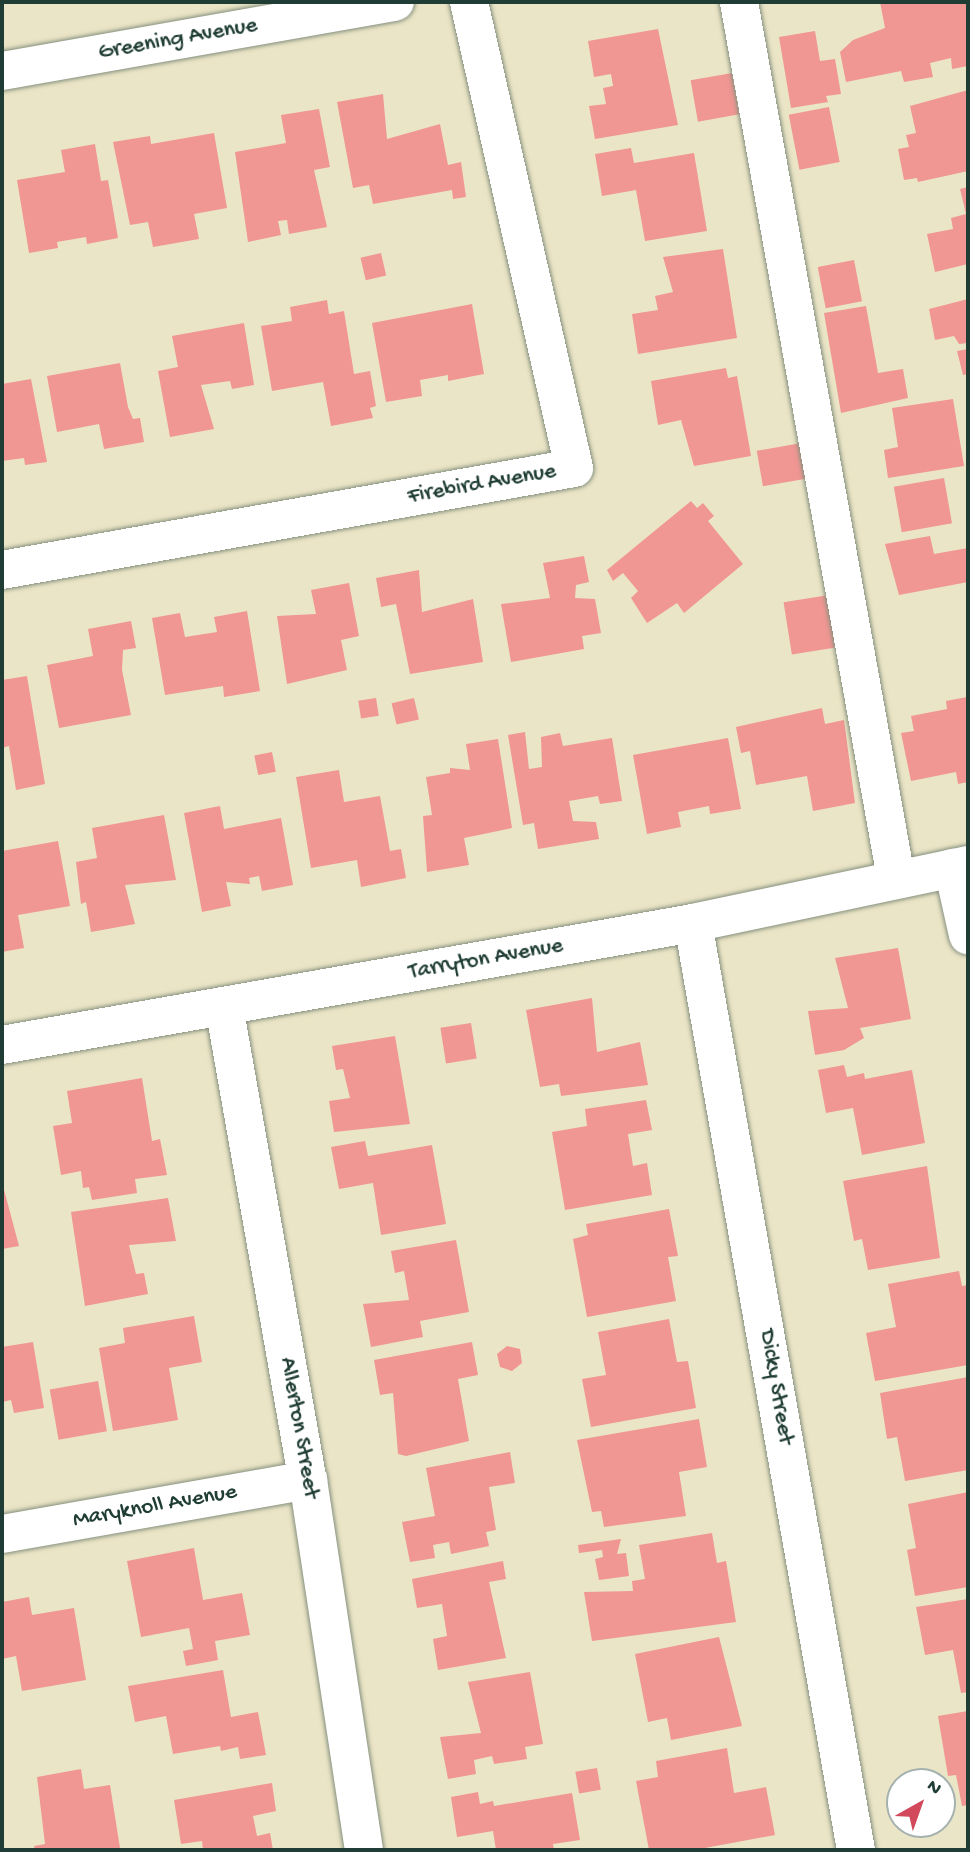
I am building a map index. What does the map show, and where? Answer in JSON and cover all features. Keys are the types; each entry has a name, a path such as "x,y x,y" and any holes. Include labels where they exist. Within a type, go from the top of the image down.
{"street":[{"name":"Greening Avenue","path":"2,71 395,2"},
{"name":"Firebird Avenue","path":"2,570 574,468 469,2"},
{"path":"739,2 896,878"},
{"path":"961,866 968,935"},
{"name":"Tarryton Avenue","path":"2,1045 693,923 961,866"},
{"name":"Dicky Street","path":"693,923 856,1850"},
{"name":"Allerton Street","path":"224,1006 308,1480 364,1850"},
{"name":"Maryknoll Avenue","path":"2,1534 308,1480"}],"building":[{"path":"880,2 968,2 968,66 952,69 951,58 930,63 933,77 904,82 901,71 846,82 840,52 853,40 885,28"},
{"path":"658,29 678,125 595,139 589,106 606,104 603,88 613,86 611,74 594,77 588,41"},
{"path":"815,31 820,61 835,59 841,94 826,96 828,102 791,108 779,37"},
{"path":"732,73 739,114 698,122 691,80"},
{"path":"968,90 968,171 918,182 917,178 904,180 898,149 909,147 906,135 916,133 910,106"},
{"path":"383,94 387,139 440,124 448,165 461,162 466,197 453,199 452,190 373,204 369,185 353,188 337,102"},
{"path":"829,107 840,162 799,170 789,115"},
{"path":"319,109 330,167 314,170 327,227 289,234 287,220 278,221 281,235 248,242 235,152 286,143 281,115"},
{"path":"214,133 227,208 194,214 199,239 153,247 148,222 130,225 113,142 150,136 151,144"},
{"path":"95,144 101,181 108,180 118,238 87,244 86,237 57,242 58,248 29,253 17,180 65,172 61,150"},
{"path":"631,148 634,163 694,153 707,231 645,241 636,190 602,196 595,154"},
{"path":"968,187 968,264 935,272 927,234 953,229 951,218 966,214 960,189"},
{"path":"723,249 737,338 638,354 632,314 658,310 655,296 673,292 663,257"},
{"path":"381,253 386,275 366,280 361,258"},
{"path":"854,260 862,301 826,308 818,267"},
{"path":"968,299 968,343 959,344 954,336 935,340 929,309"},
{"path":"327,300 329,314 344,311 354,374 370,371 376,406 370,408 373,418 331,426 323,382 272,391 261,326 292,321 290,307"},
{"path":"472,304 484,374 448,381 448,375 420,380 422,396 386,402 372,323"},
{"path":"866,306 878,373 903,369 908,398 841,413 824,313"},
{"path":"244,323 254,385 232,389 230,381 201,385 214,429 170,437 158,371 178,367 172,336"},
{"path":"968,349 968,374 963,375 957,351"},
{"path":"120,363 128,407 133,419 140,418 144,442 104,449 99,424 57,432 47,376"},
{"path":"726,368 728,378 737,376 751,456 694,466 681,420 658,425 651,381"},
{"path":"31,379 47,462 25,465 24,458 2,461 2,384"},
{"path":"953,399 964,466 888,478 884,450 898,447 892,408"},
{"path":"801,443 807,478 763,486 757,451"},
{"path":"944,478 952,523 902,532 894,487"},
{"path":"691,501 697,508 703,503 714,516 708,521 743,564 684,613 677,603 647,623 631,598 638,591 623,573 613,581 607,570"},
{"path":"930,536 934,554 968,548 968,582 899,595 885,544"},
{"path":"584,556 589,582 576,585 575,598 595,599 601,633 582,636 584,649 511,662 501,604 550,598 543,563"},
{"path":"419,570 422,612 473,599 483,662 410,674 396,604 381,607 376,578"},
{"path":"349,583 359,636 341,640 347,670 287,684 277,616 316,614 311,590"},
{"path":"829,595 837,647 792,655 784,602"},
{"path":"247,611 260,691 224,697 223,686 165,695 152,618 180,613 185,637 217,632 214,617"},
{"path":"131,621 136,648 123,650 122,670 131,715 59,728 47,665 93,656 88,629"},
{"path":"27,676 45,784 16,790 9,746 2,748 2,680"},
{"path":"967,697 968,782 958,784 956,772 911,781 901,733 914,731 911,716 947,709 946,701"},
{"path":"376,698 379,716 361,719 358,701"},
{"path":"414,698 419,719 397,725 392,703"},
{"path":"822,708 825,724 844,720 855,803 813,811 807,776 756,785 750,751 741,753 736,727"},
{"path":"525,732 529,769 542,767 541,737 560,733 563,746 612,738 622,801 600,804 598,796 569,801 573,821 596,822 599,839 538,849 534,823 523,825 508,735"},
{"path":"728,738 741,809 710,814 709,806 678,812 681,827 647,834 633,755"},
{"path":"498,739 512,828 464,838 469,865 427,872 423,816 432,815 426,777 450,773 450,768 470,770 466,744"},
{"path":"272,752 276,772 258,775 254,755"},
{"path":"339,770 344,802 380,796 390,851 401,849 406,878 361,887 357,860 311,868 296,777"},
{"path":"220,806 224,829 281,818 293,885 262,891 259,876 249,878 250,884 226,882 231,906 202,912 184,813"},
{"path":"164,815 176,880 125,885 135,924 91,932 86,902 81,904 76,862 97,858 92,828"},
{"path":"58,841 70,906 18,915 24,948 2,952 2,851"},
{"path":"898,948 911,1019 860,1028 864,1038 844,1050 815,1055 808,1011 848,1008 835,958"},
{"path":"592,998 597,1052 640,1042 648,1085 561,1096 559,1084 540,1087 526,1010"},
{"path":"471,1023 477,1059 446,1063 440,1028"},
{"path":"395,1036 410,1124 334,1132 329,1101 350,1098 343,1069 336,1070 332,1046"},
{"path":"844,1065 847,1077 864,1073 865,1079 912,1070 925,1143 862,1155 853,1108 826,1113 818,1070"},
{"path":"142,1078 152,1141 160,1139 167,1175 135,1179 137,1193 92,1200 89,1187 83,1188 81,1171 61,1175 53,1126 72,1123 67,1091"},
{"path":"646,1100 652,1130 628,1134 633,1166 647,1163 652,1195 565,1210 552,1132 587,1126 585,1109"},
{"path":"365,1141 368,1156 432,1145 446,1224 381,1235 373,1183 339,1189 331,1147"},
{"path":"927,1166 940,1258 868,1270 862,1239 854,1241 843,1181"},
{"path":"2,1182 19,1246 2,1249"},
{"path":"168,1198 176,1241 129,1245 136,1274 144,1273 148,1294 85,1306 71,1212"},
{"path":"669,1209 678,1256 668,1257 676,1301 587,1317 573,1239 588,1235 586,1224"},
{"path":"456,1240 469,1312 420,1321 423,1337 371,1347 363,1304 409,1300 404,1271 395,1273 391,1251"},
{"path":"959,1271 962,1286 968,1285 968,1365 875,1381 866,1333 896,1327 888,1284"},
{"path":"194,1316 202,1362 169,1368 178,1420 113,1431 99,1348 125,1343 123,1328"},
{"path":"669,1319 677,1362 688,1361 696,1408 591,1427 582,1379 606,1375 598,1332"},
{"path":"33,1342 44,1408 14,1413 11,1400 2,1402 2,1347"},
{"path":"472,1342 478,1375 458,1379 469,1441 406,1456 398,1454 393,1393 380,1395 374,1360"},
{"path":"507,1346 520,1349 522,1363 512,1371 500,1367 497,1354"},
{"path":"968,1377 968,1470 905,1481 897,1437 887,1439 880,1393"},
{"path":"98,1381 107,1431 59,1440 50,1390"},
{"path":"699,1419 707,1467 679,1472 686,1516 604,1527 601,1511 592,1512 577,1440"},
{"path":"510,1452 515,1483 489,1487 496,1530 486,1532 489,1546 451,1554 449,1542 433,1545 435,1558 410,1562 402,1522 435,1516 426,1468"},
{"path":"968,1492 968,1587 915,1596 907,1550 916,1548 908,1504"},
{"path":"712,1533 717,1563 726,1561 736,1622 592,1641 584,1592 633,1591 632,1581 645,1579 639,1545"},
{"path":"621,1539 617,1554 626,1553 629,1576 599,1580 595,1559 603,1557 602,1550 579,1553 578,1545"},
{"path":"194,1548 203,1600 242,1593 250,1635 215,1641 218,1660 186,1666 183,1651 193,1649 189,1628 141,1637 127,1561"},
{"path":"503,1561 506,1579 489,1582 506,1658 438,1670 433,1639 447,1636 442,1604 417,1608 412,1579"},
{"path":"29,1597 32,1615 74,1608 86,1680 22,1691 16,1656 2,1659 2,1602"},
{"path":"968,1599 968,1692 961,1693 953,1650 925,1655 916,1607"},
{"path":"719,1637 742,1726 671,1740 667,1718 648,1722 635,1654"},
{"path":"223,1670 231,1717 258,1712 266,1755 240,1759 238,1747 221,1751 220,1746 173,1754 166,1716 135,1722 128,1686"},
{"path":"530,1672 543,1744 525,1747 527,1759 494,1764 492,1756 474,1760 476,1774 448,1779 440,1737 481,1733 468,1682"},
{"path":"968,1711 968,1805 962,1806 956,1768 947,1768 938,1716"},
{"path":"727,1748 734,1793 766,1787 775,1835 694,1850 649,1850 636,1781 658,1777 656,1761"},
{"path":"597,1768 601,1790 579,1793 575,1772"},
{"path":"81,1769 84,1789 110,1785 120,1848 35,1850 34,1846 45,1844 37,1777"},
{"path":"272,1783 276,1811 253,1816 257,1836 270,1833 273,1850 203,1850 202,1841 181,1844 174,1800"},
{"path":"478,1792 480,1804 493,1801 494,1806 572,1793 580,1840 553,1844 554,1850 496,1850 493,1831 457,1837 451,1797"}]}
